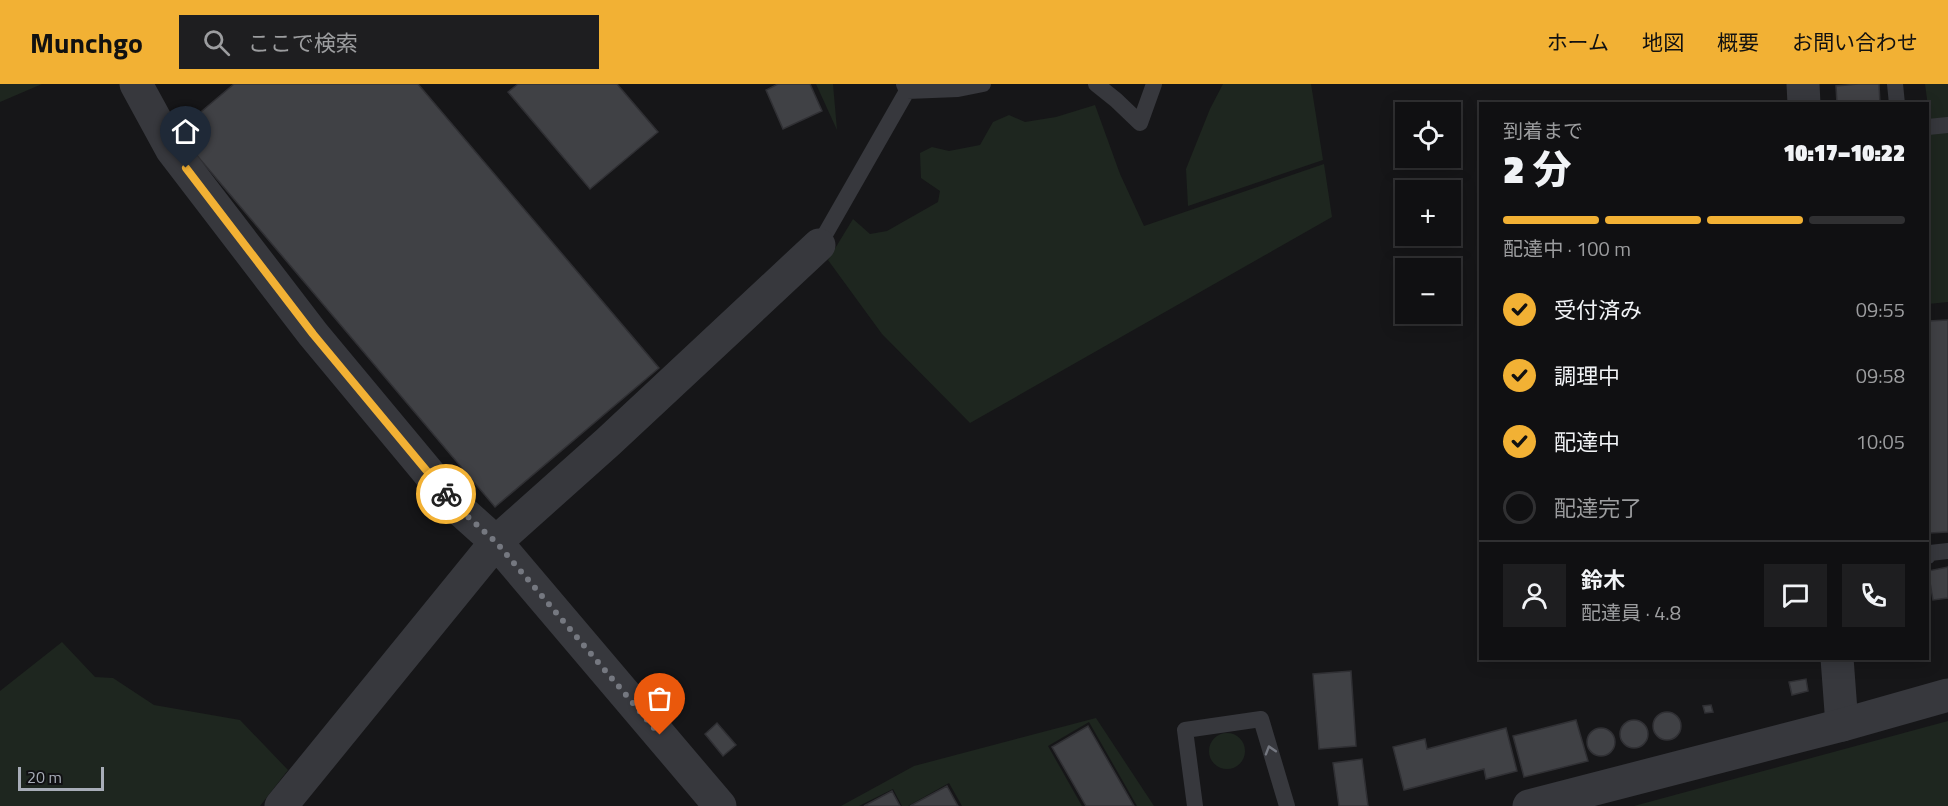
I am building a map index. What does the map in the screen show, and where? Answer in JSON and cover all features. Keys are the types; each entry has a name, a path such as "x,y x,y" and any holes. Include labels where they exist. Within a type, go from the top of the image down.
{"street":[{"path":"136,84 172,150 313,334 457,507 496,542 720,806"},
{"path":"1803,84 1804,102"},
{"path":"281,806 496,542 608,442 819,245"},
{"path":"1837,660 1842,725"},
{"path":"1529,806 1842,725 1948,695"}],"lane":[{"path":"819,245 905,87 958,89 983,84"},
{"path":"1096,84 1140,123 1154,84"},
{"path":"1895,84 1896,102"},
{"path":"1929,127 1948,125"},
{"path":"1929,554 1948,551"},
{"path":"1195,806 1185,730 1261,719 1287,806"}],"shaded area":[{"path":"0,84 42,84 0,102"},
{"path":"816,84 833,84 837,130"},
{"path":"1223,84 1311,84 1323,160 1188,206 1186,169 1210,109"},
{"path":"1925,84 1948,84 1948,119 1930,121"},
{"path":"1095,105 1120,174 1144,226 1324,164 1332,217 970,423 882,334 828,260 853,219 870,234 887,231 938,202 940,191 921,178 920,153 932,147 949,151 980,145 993,122 1009,115 1025,122 1056,117"},
{"path":"1948,128 1948,302 1929,304 1929,129"},
{"path":"62,642 95,677 113,678 154,705 240,720 288,770 260,806 0,806 0,691"},
{"path":"1096,718 1154,806 1137,806 1089,722 1048,746 1082,806 962,806 949,783 908,806 902,806 893,789 859,806 841,806 914,766"},
{"path":"1948,721 1948,806 1634,806"},
{"path":"1227,733 1240,738 1245,751 1240,764 1227,769 1214,764 1209,751 1214,738"}],"building":[{"path":"234,84 418,84 659,368 495,507 177,132"},
{"path":"518,84 617,84 658,132 590,189 508,92"},
{"path":"778,84 810,84 822,111 783,129 766,90"},
{"path":"1879,84 1880,102 1837,102 1836,86"},
{"path":"1948,320 1948,532 1930,533 1929,522 1929,321"},
{"path":"1948,567 1948,598 1933,600 1929,571"},
{"path":"1351,671 1356,746 1319,749 1313,674"},
{"path":"1806,679 1808,691 1792,695 1789,682"},
{"path":"1711,705 1713,712 1705,713 1703,706"},
{"path":"1667,712 1677,716 1681,726 1677,736 1667,740 1657,736 1653,726 1657,716"},
{"path":"1576,720 1588,761 1524,777 1513,736"},
{"path":"1634,720 1644,724 1648,734 1644,744 1634,748 1624,744 1620,734 1624,724"},
{"path":"717,723 736,745 723,756 705,734"},
{"path":"1088,726 1134,806 1086,806 1052,747"},
{"path":"1506,728 1517,771 1486,779 1484,769 1404,790 1393,747 1425,739 1427,749"},
{"path":"1601,728 1611,732 1615,742 1611,752 1601,756 1591,752 1587,742 1591,732"},
{"path":"1362,759 1368,806 1339,806 1333,763"},
{"path":"947,786 958,806 910,806"},
{"path":"892,791 900,806 864,806"}],"way so far":[{"path":"446,494 496,542 660,735"}],"route":[{"path":"186,168 313,334 446,494"}]}
